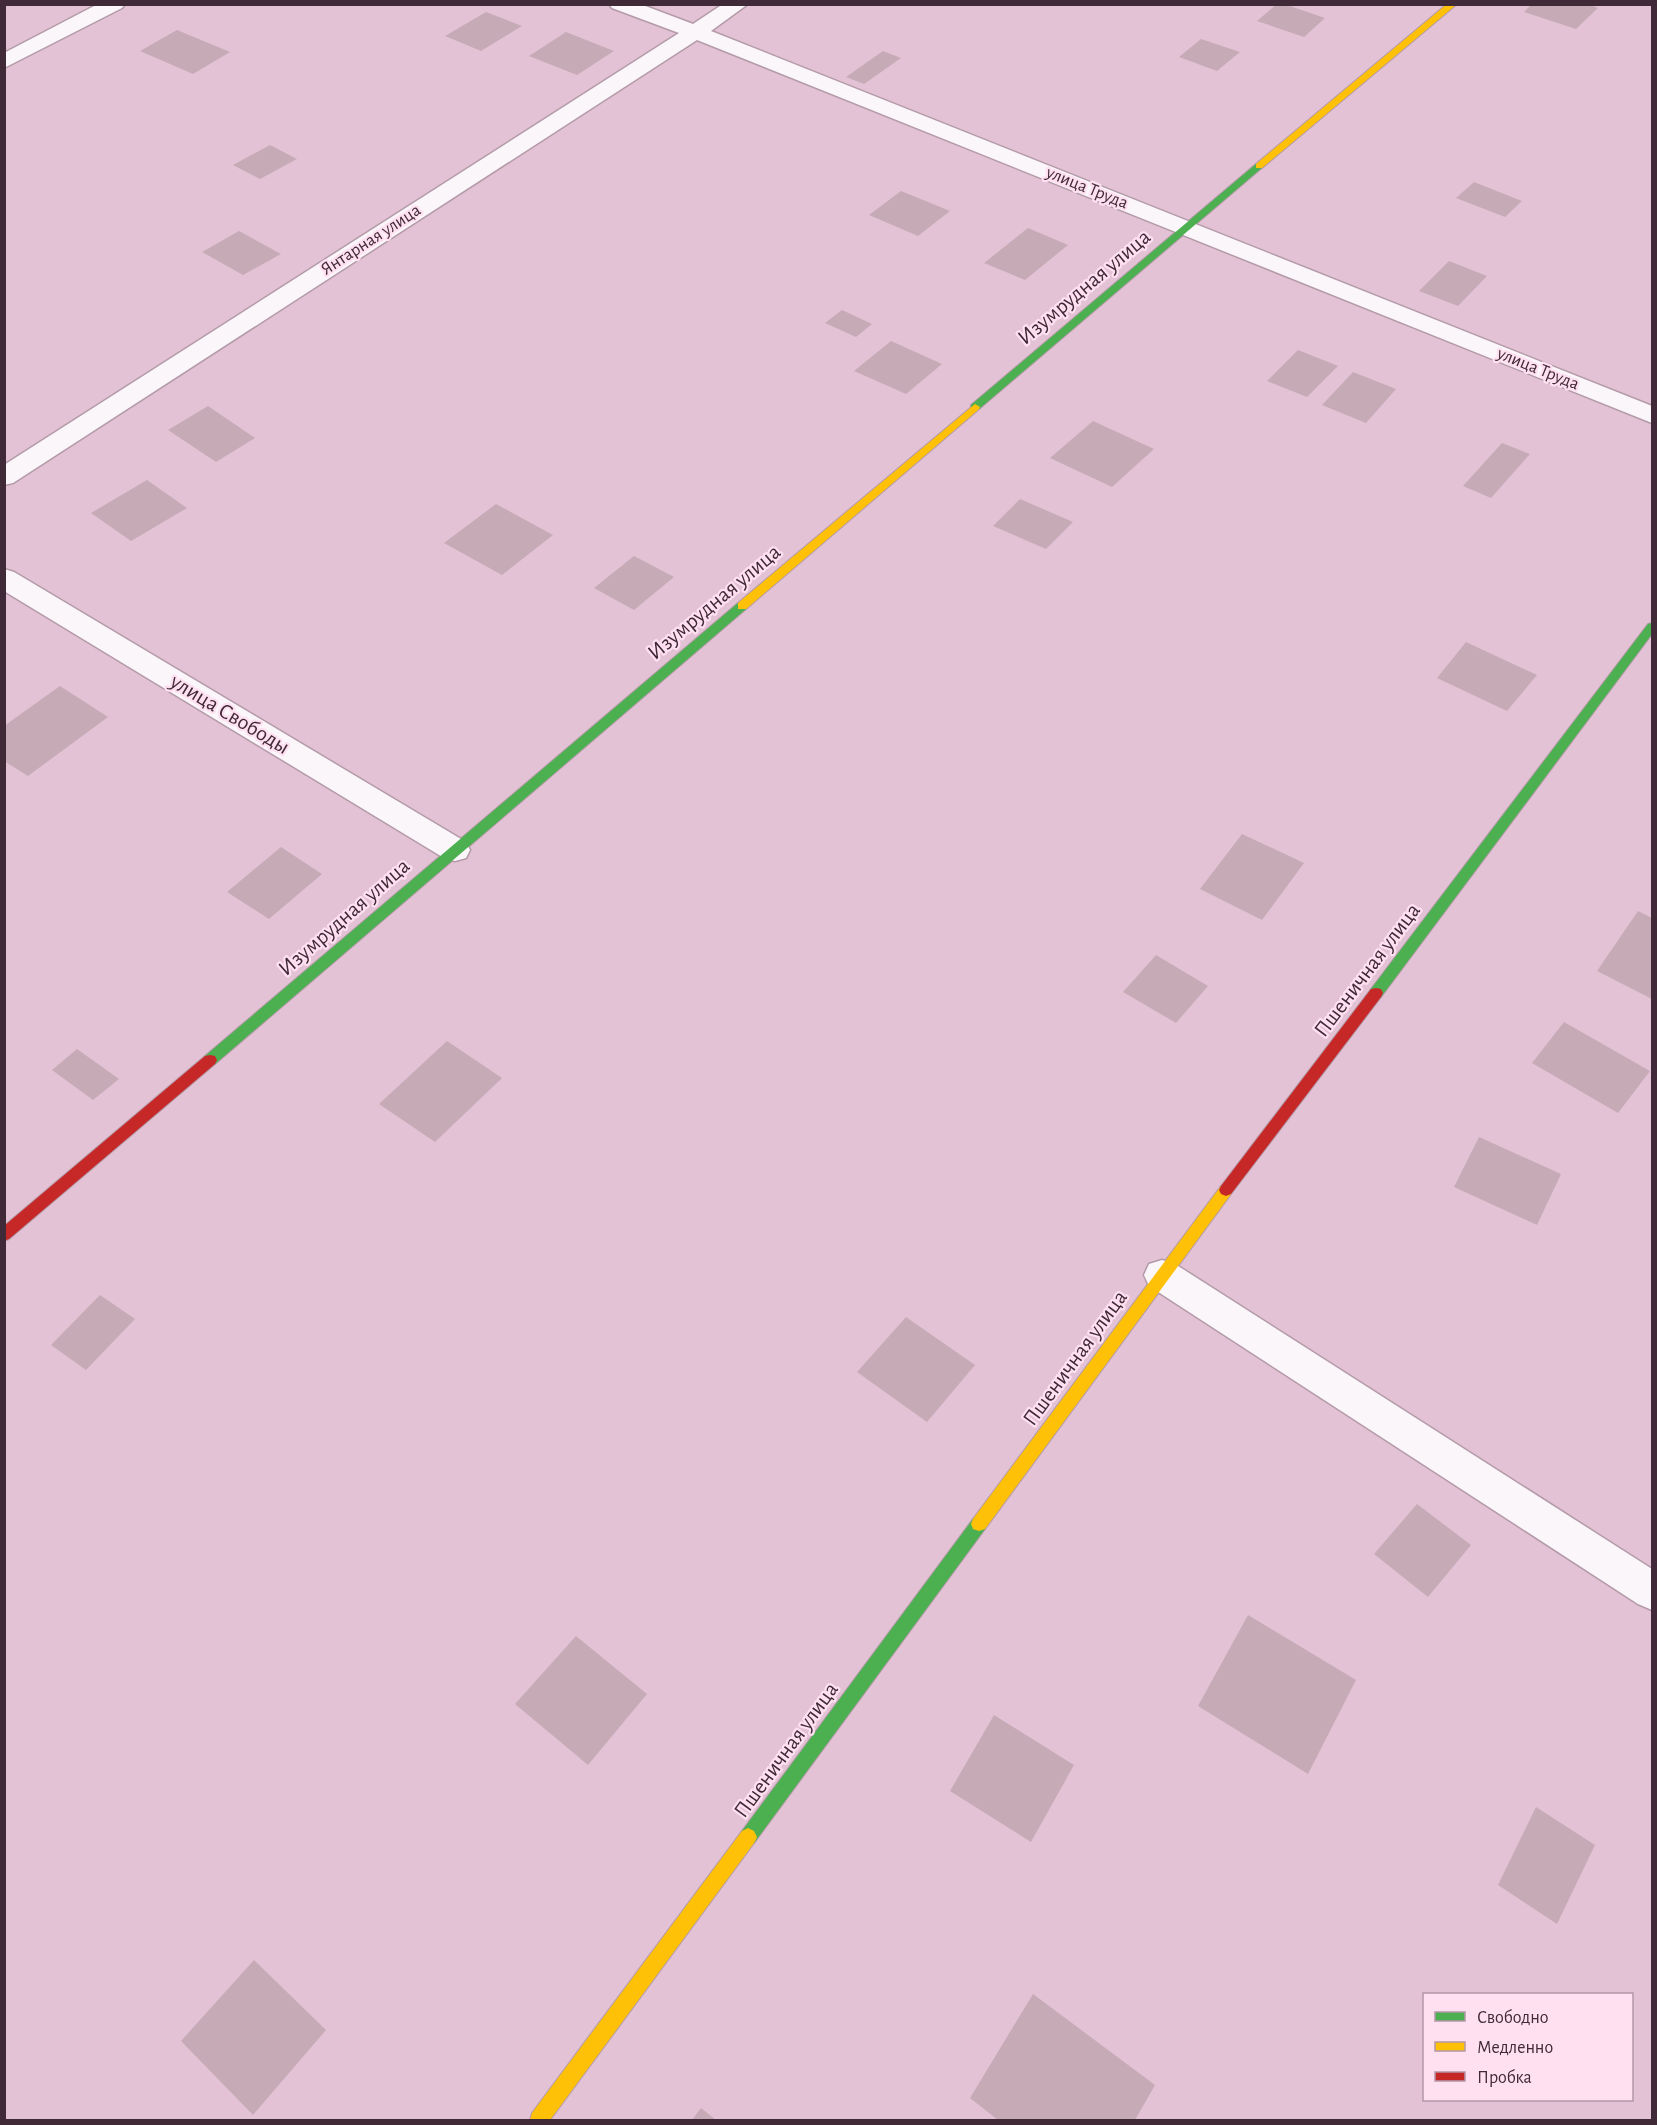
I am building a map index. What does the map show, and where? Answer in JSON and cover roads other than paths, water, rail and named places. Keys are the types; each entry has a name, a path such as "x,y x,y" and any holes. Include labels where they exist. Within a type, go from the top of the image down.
{"street":[{"path":"4,62 116,4"},
{"name":"улица Труда","path":"619,4 1186,227 1653,415"},
{"name":"Янтарная улица","path":"4,477 738,4"},
{"name":"Изумрудная улица","path":"4,1235 1186,227 1453,4"},
{"name":"улица Свободы","path":"4,578 455,849"},
{"name":"Пшеничная улица","path":"539,2121 1162,1275 1653,627"},
{"path":"1162,1275 1653,1591"}]}
